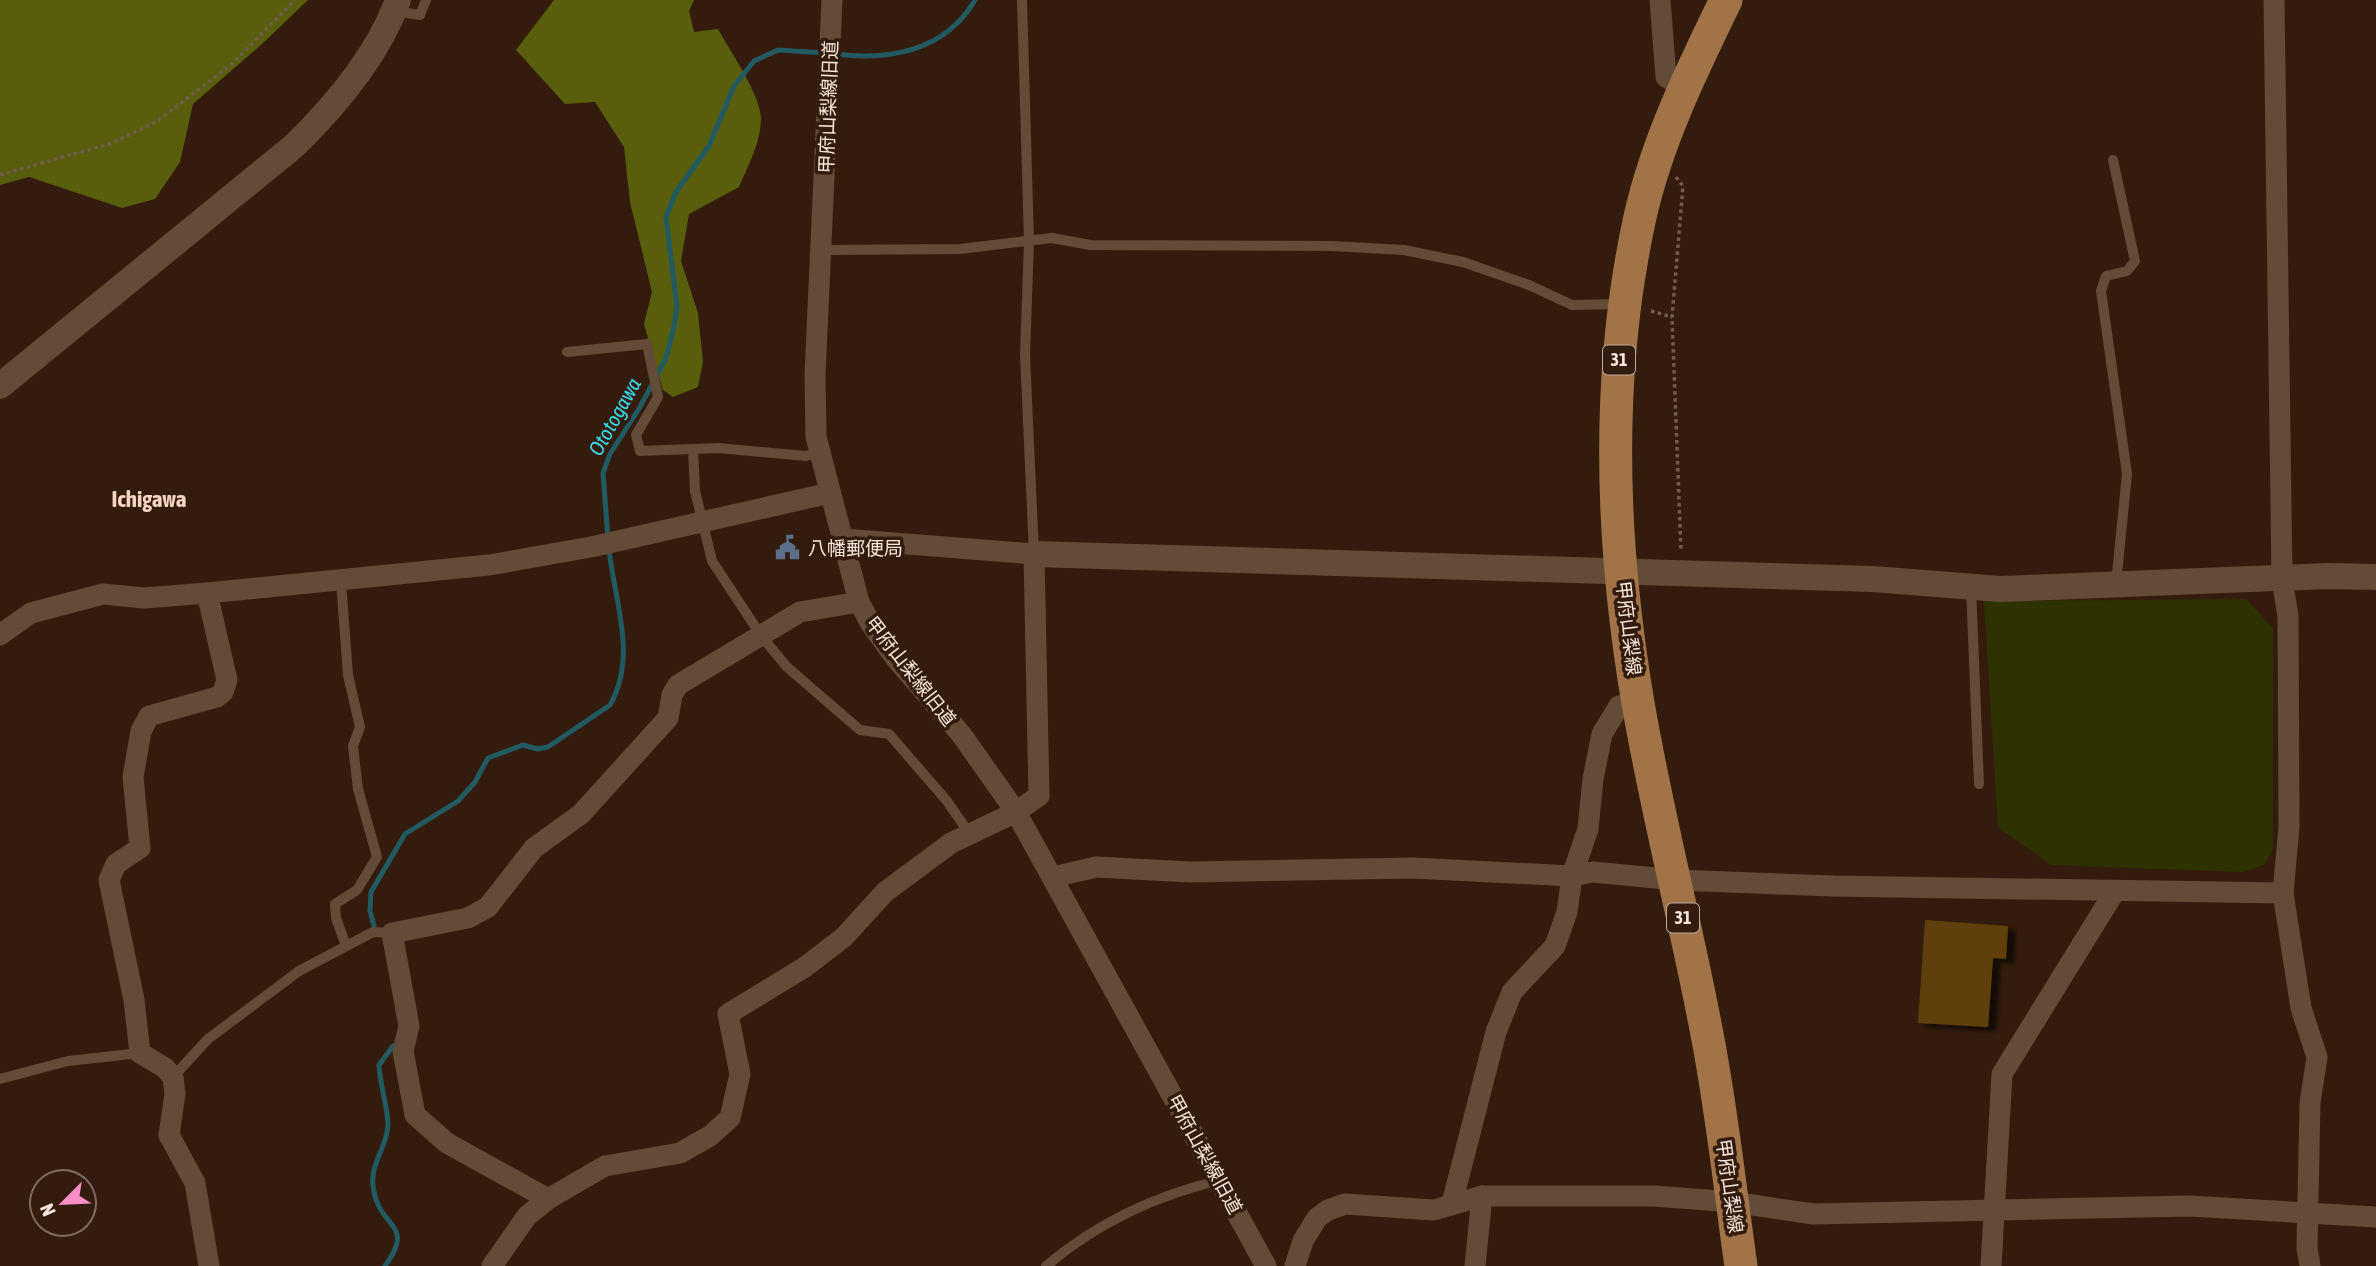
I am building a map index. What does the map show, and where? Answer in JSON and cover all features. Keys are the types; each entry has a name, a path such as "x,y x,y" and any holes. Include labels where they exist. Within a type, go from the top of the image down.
{"main road":[{"name":"甲府山梨線","path":"1726,0 1684,88 1658,153 1640,216 1624,304 1615,435 1622,571 1638,702 1708,1037 1741,1266"}],"street":[{"name":"甲府山梨線旧道","path":"832,0 823,250 815,375 816,437 859,602 897,660 961,734 1016,812 1266,1266"},
{"path":"1660,0 1666,77 1684,88"},
{"path":"2274,0 2282,579 2288,642 2289,827 2283,893 2301,1008 2317,1056 2309,1103 2310,1266"},
{"path":"0,386 293,146 339,97 396,6"},
{"path":"0,635 31,613 103,594 144,598 489,565 591,547 830,493"},
{"path":"844,539 1034,554 1873,579 1971,587 2116,587 2376,577"},
{"path":"492,1266 527,1216 548,1199 605,1167 680,1153 723,1126 735,1106 740,1074 728,1014 804,967 844,937 885,892 969,833 1016,812 1039,796 1034,554"},
{"path":"207,593 227,680 223,692 217,697 149,716 141,731 133,777 140,848 116,864 109,880 136,1011 140,1053 165,1068 173,1077 175,1094 169,1135 195,1183 209,1266"},
{"path":"548,1199 447,1143 415,1115 403,1051 409,1026 392,933 468,918 488,907 534,848 581,814 668,719 672,695 678,685 800,612 859,602"},
{"path":"1452,1203 1496,1032 1513,992 1555,946 1567,912 1572,876 1588,829 1592,779 1602,734 1619,706 1638,702"},
{"path":"1053,877 1097,867 1190,872 1413,868 1572,876 1593,872 1676,880 2283,893"},
{"path":"1991,1266 2002,1074 2115,891"},
{"path":"1475,1266 1482,1196"},
{"path":"1295,1266 1303,1241 1317,1217 1328,1210 1345,1204 1434,1210 1482,1196 1654,1196 1733,1202 1813,1214 2189,1206 2376,1217"}],"lane":[{"path":"396,6 420,15 426,0"},
{"path":"1022,0 1029,241 1025,355 1034,554"},
{"path":"2113,160 2136,261 2127,271 2106,276 2101,291 2127,474 2116,587"},
{"path":"823,250 960,248 1052,237 1090,246 1332,246 1404,250 1464,262 1529,285 1572,305 1624,304"},
{"path":"567,352 647,344 658,397 636,435 640,451 693,449 806,456 820,452"},
{"path":"693,449 695,491 712,561 762,636 787,667 860,730 889,734 947,802 969,833"},
{"path":"341,581 348,675 360,727 353,746 358,789 377,857 357,890 335,904 335,918 346,946"},
{"path":"1971,587 1979,784"},
{"path":"173,1077 208,1039 299,971 373,932 392,933"},
{"path":"0,1079 47,1069 68,1061 140,1053"},
{"path":"1046,1266 1101,1226 1179,1189 1221,1181"}],"path":[{"path":"0,175 112,143 156,122 231,65 296,0"},
{"path":"1658,153 1682,186 1672,317 1682,539 1680,575"}],"green space":[{"path":"0,0 308,0 193,104 180,162 155,199 122,208 29,177 0,185"},
{"path":"554,0 694,0 689,11 694,32 718,29 756,97 761,118 759,136 739,187 689,214 681,261 698,313 703,362 698,387 673,397 663,390 644,324 652,292 630,202 624,147 595,102 565,104 516,50"},
{"path":"2246,599 2273,628 2273,850 2264,865 2243,872 2051,865 1998,827 1984,601"}],"building":[{"path":"1925,920 2008,926 2006,959 1993,958 1988,1027 1918,1023"}],"waterway":[{"name":"Ototogawa","path":"836,54 877,56 915,48 949,31 975,0"},
{"name":"Ototogawa","path":"608,539 603,473 610,454 640,407 666,358 673,331 677,307 666,217 676,192 709,146 734,86 754,61 778,50 826,53"},
{"name":"Ototogawa","path":"374,926 370,911 371,892 405,834 458,801 475,782 488,758 523,745 538,749 548,747 610,705 618,686 623,648 609,549"},
{"name":"Ototogawa","path":"385,1266 394,1252 397,1233 376,1200 373,1178 388,1124 379,1065 393,1046"}],"place":[{"name":"八幡郵便局","path":"788,548"}],"district":[{"name":"Ichigawa","path":"149,499"}]}
